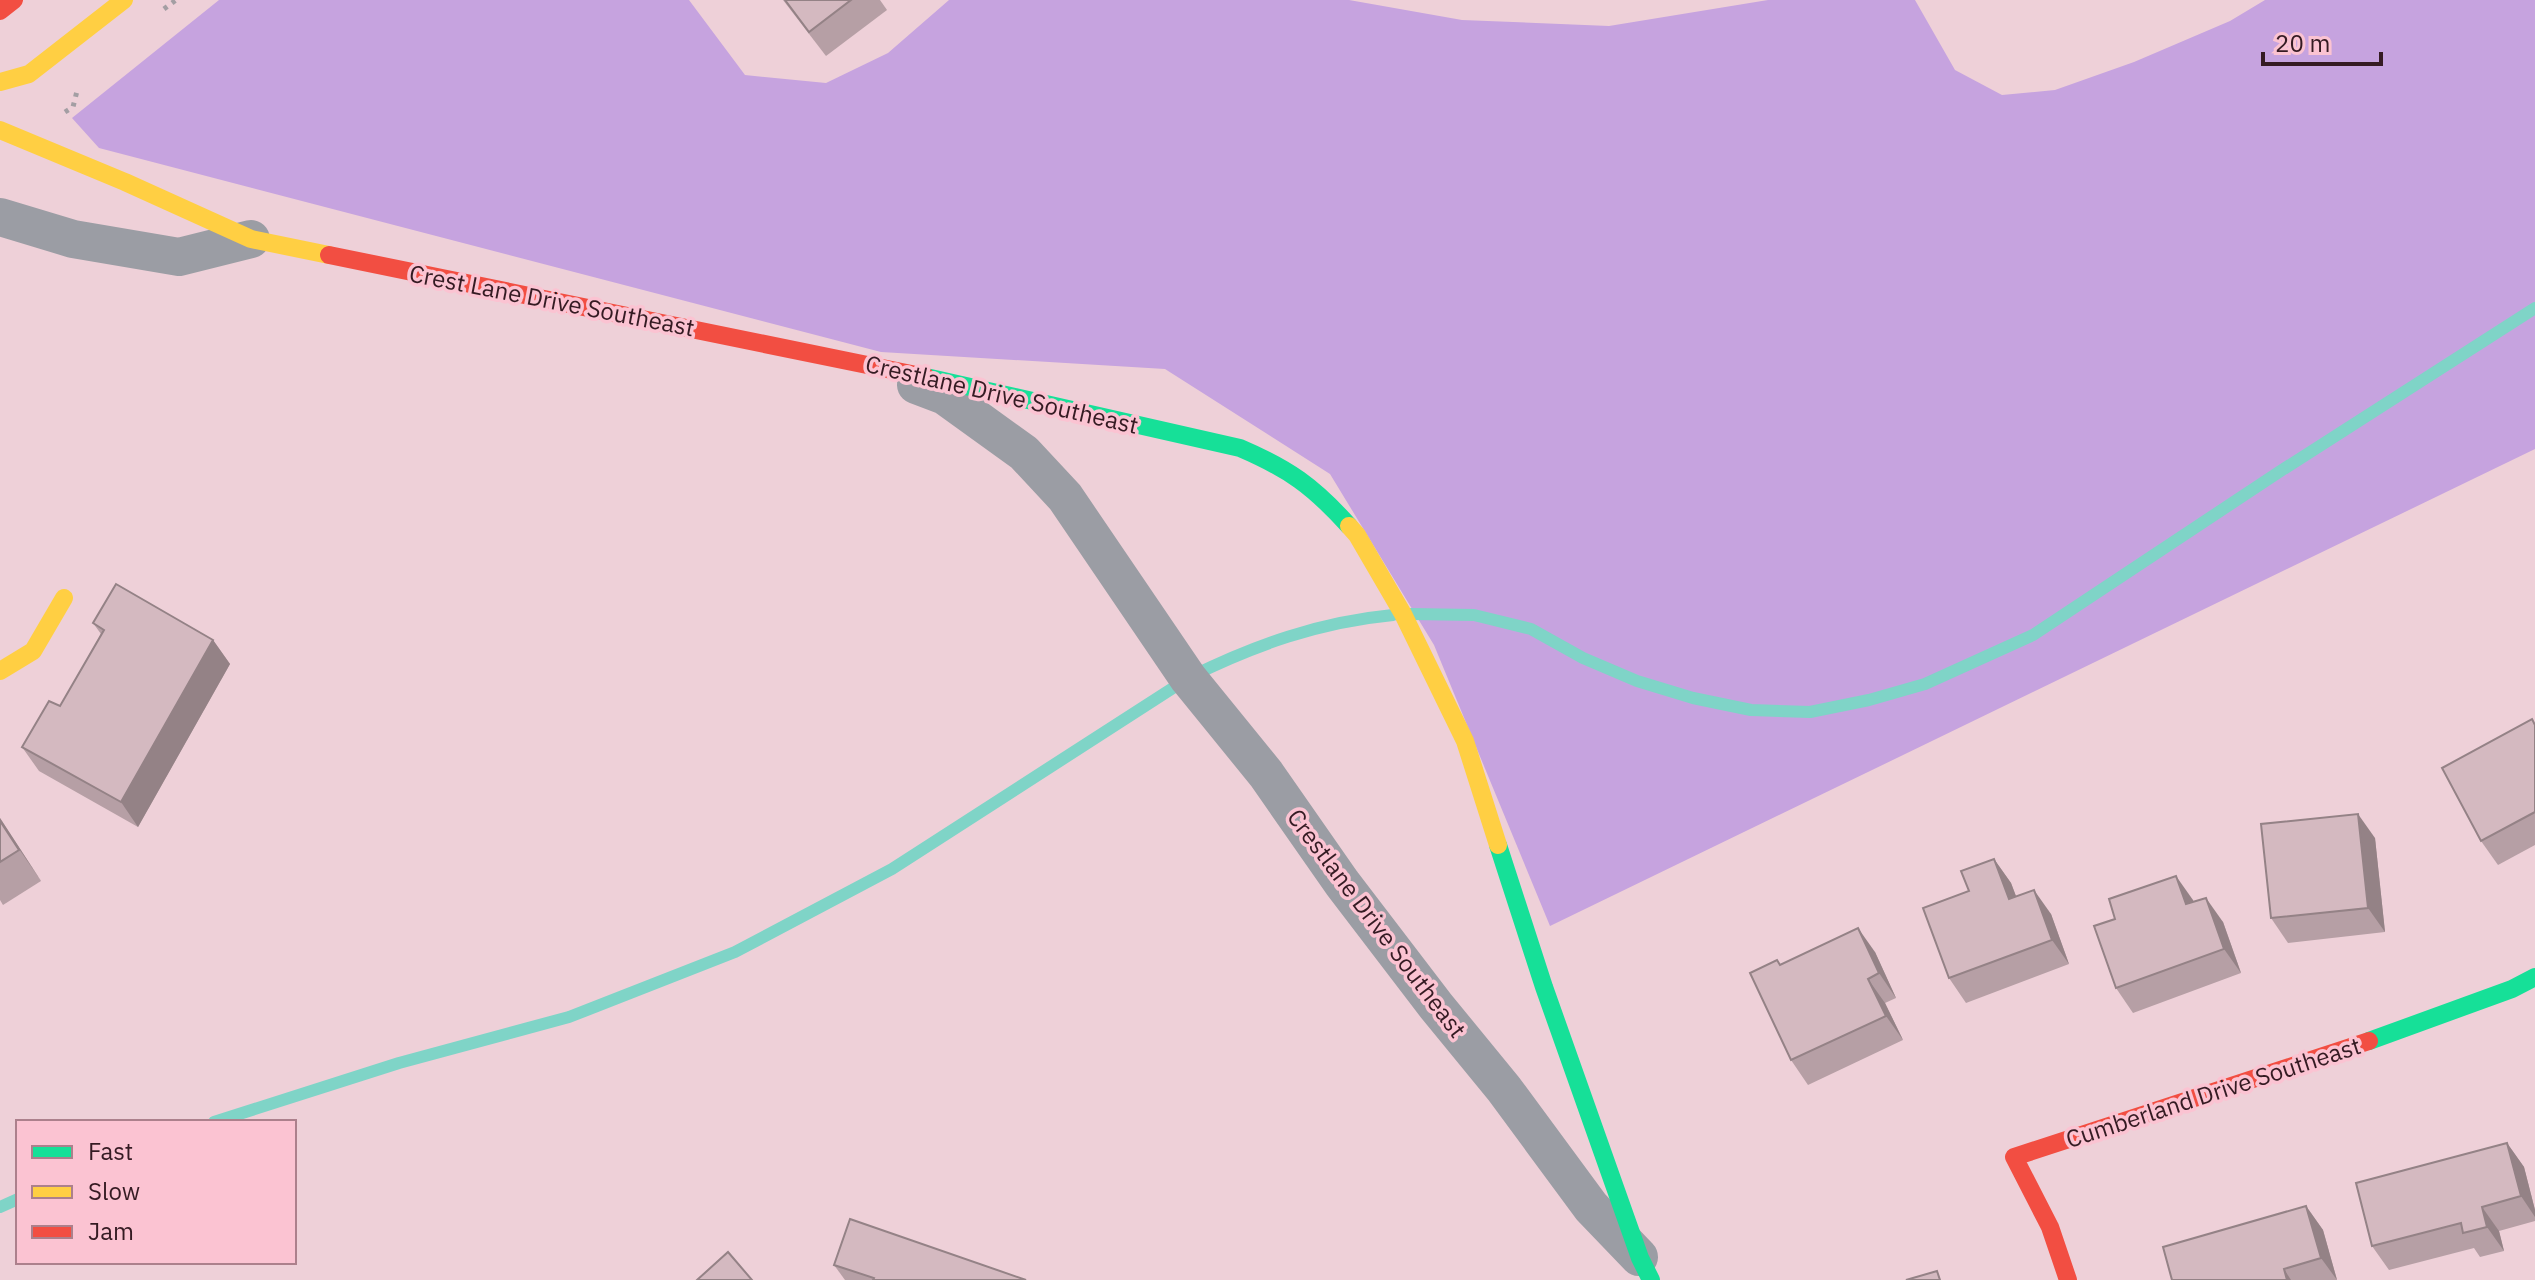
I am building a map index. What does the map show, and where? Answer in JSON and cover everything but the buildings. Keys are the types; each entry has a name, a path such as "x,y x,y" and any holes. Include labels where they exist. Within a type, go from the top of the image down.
{"street":[{"path":"0,11 14,0"},
{"path":"0,82 29,74 124,0"},
{"name":"Crest Lane Drive Southeast","path":"0,130 251,239 853,360"},
{"name":"Crest Lane Drive Southeast","path":"0,217 73,239 179,257 251,239"},
{"name":"Crestlane Drive Southeast","path":"853,360 945,396 1024,453 1065,497 1188,678 1266,774 1342,883 1504,1089 1591,1207 1646,1269"},
{"name":"Crestlane Drive Southeast","path":"853,360 1240,448 1279,465 1302,480 1357,535 1385,581 1465,741 1544,987 1646,1269"},
{"path":"0,671 33,651 64,598"},
{"name":"Cumberland Drive Southeast","path":"2068,1280 2050,1227 2014,1157 2325,1057 2512,989 2535,977"}],"shaded area":[{"path":"219,0 689,0 745,75 826,83 888,53 949,0 1349,0 1462,20 1609,26 1768,0 1915,0 1955,70 2002,95 2055,90 2134,62 2230,21 2265,0 2535,0 2535,449 1550,926 1434,645 1330,474 1165,369 881,352 99,148 72,118"}],"waterway":[{"path":"1411,614 1474,615 1531,629 1583,658 1637,681 1693,698 1751,710 1810,712 1869,700 1925,684 2033,635 2535,308"},
{"path":"220,1120 399,1063 569,1017 735,952 892,869 1190,677 1239,655 1313,629 1393,615"},
{"path":"0,1207 16,1200"}],"traffic: fast":[{"path":"926,377 1240,448 1273,463 1299,480 1349,526"},
{"path":"1498,845 1544,987 1640,1258 1651,1280"},
{"path":"2369,1041 2512,989 2535,977"}],"traffic: slow":[{"path":"0,82 29,74 124,0"},
{"path":"0,130 251,239 329,255"},
{"path":"1349,526 1403,614 1465,741 1498,845"},
{"path":"0,671 33,651 64,598"}],"traffic: jam":[{"path":"0,11 14,0"},
{"path":"329,255 926,377"},
{"path":"2068,1280 2050,1227 2014,1157 2369,1041"}]}
